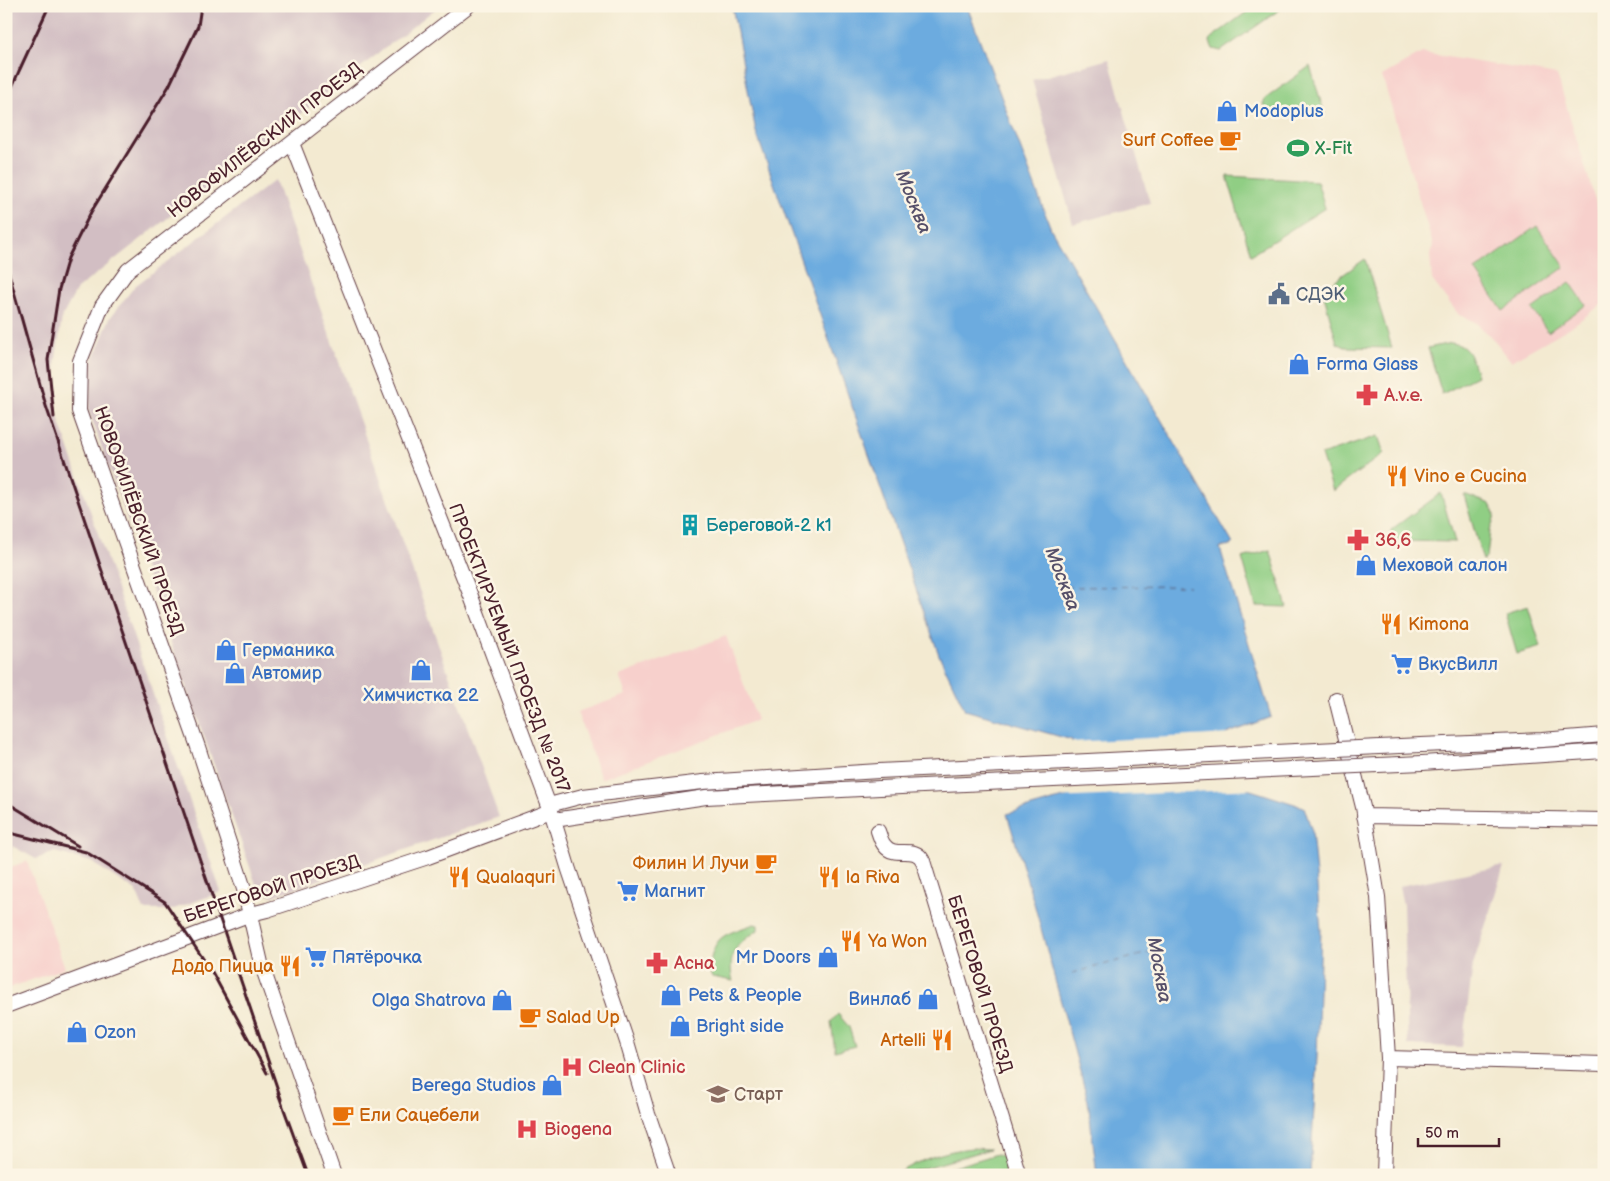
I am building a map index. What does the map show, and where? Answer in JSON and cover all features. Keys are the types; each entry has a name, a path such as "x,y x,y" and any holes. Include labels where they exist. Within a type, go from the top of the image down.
{"street":[{"name":"НОВОФИЛЁВСКИЙ ПРОЕЗД","path":"334,1175 261,963 244,889 198,747 79,411 80,361 102,306 128,270 468,6"},
{"name":"ПРОЕКТИРУЕМЫЙ ПРОЕЗД № 2017","path":"292,143 466,582 552,812 568,868 628,1042 648,1114 669,1175"},
{"path":"1336,699 1364,816 1378,897 1388,1058 1384,1175"},
{"path":"552,812 583,796 703,782 879,770 1542,740 1604,735"},
{"path":"552,812 706,798 1422,763 1604,751"},
{"name":"БЕРЕГОВОЙ ПРОЕЗД","path":"6,1006 250,914 428,857 552,812"},
{"path":"1364,816 1604,820"},
{"name":"БЕРЕГОВОЙ ПРОЕЗД","path":"878,831 882,843 887,848 897,852 913,852 919,855 923,861 1019,1175"},
{"path":"1388,1058 1604,1064"}],"shaded area":[{"path":"6,6 439,6 77,289 62,317 55,364 57,414 221,892 171,910 144,910 136,891 91,862 55,852 36,859 12,846 11,859 6,860"},
{"path":"1422,53 1557,75 1604,229 1604,303 1569,328 1511,361 1495,341 1475,322 1459,315 1432,280 1430,255 1433,245 1382,76"},
{"path":"1109,59 1150,203 1073,224 1032,80"},
{"path":"275,180 499,817 273,896 265,894 257,887 89,411 91,365 110,318 135,286"},
{"path":"726,636 757,720 601,779 577,712 626,695 619,676"},
{"path":"27,861 65,968 6,989 6,869"},
{"path":"1504,866 1473,965 1462,1047 1408,1045 1403,905 1399,886"}],"green space":[{"path":"1255,6 1285,6 1221,51 1213,49 1210,42 1211,38"},
{"path":"1310,66 1325,115 1272,114 1267,112 1263,104 1265,99"},
{"path":"1227,176 1317,181 1325,208 1251,255"},
{"path":"1537,226 1565,267 1503,311 1475,270"},
{"path":"1365,259 1392,348 1345,347 1337,343 1323,292 1326,287"},
{"path":"1570,282 1586,305 1548,332 1532,309"},
{"path":"1451,343 1457,344 1466,350 1472,359 1477,376 1442,394 1428,348"},
{"path":"1378,436 1384,453 1333,491 1321,455"},
{"path":"1441,493 1455,542 1397,541 1393,538 1390,532 1392,529"},
{"path":"1464,495 1490,504 1495,515 1490,531 1487,557 1483,561"},
{"path":"1270,550 1287,607 1256,606 1242,558"},
{"path":"1528,606 1541,647 1517,654 1505,613"},
{"path":"754,924 758,925 758,930 740,944 734,953 731,964 733,981 712,977 709,970 717,943 727,934"},
{"path":"838,1014 849,1027 855,1046 835,1051 831,1022"},
{"path":"972,1148 990,1149 896,1175 914,1164 933,1157 952,1151"},
{"path":"997,1154 1007,1162 1004,1175 928,1175"}],"water":[{"name":"Москва","path":"732,6 967,6 1051,229 1233,544 1220,548 1271,717 1226,734 1235,785 1304,807 1312,831 1321,930 1317,1057 1310,1175 1097,1175 1088,1101 1034,903 1007,814 1070,796 1072,740 965,710 939,655 756,132"}],"pier":[{"path":"1232,734 1229,736 1237,783 1255,789 1054,798 1067,795 1069,742"}],"ferry route":[{"path":"1066,587 1189,586"},
{"path":"1072,973 1156,951"}],"railway":[{"path":"6,101 49,6"},
{"path":"54,417 48,360 59,289 68,258 91,212 169,86 198,26 201,6"},
{"path":"6,263 46,406 281,1099"},
{"path":"6,802 78,846"},
{"path":"6,832 86,852 165,902 212,972 267,1073"},
{"path":"278,1093 308,1175"}],"place":[{"name":"Modoplus","path":"1227,111"},
{"name":"Surf Coffee","path":"1230,140"},
{"name":"X-Fit","path":"1298,148"},
{"name":"СДЭК","path":"1279,294"},
{"name":"Forma Glass","path":"1299,364"},
{"name":"A.v.e.","path":"1367,395"},
{"name":"Vino e Cucina","path":"1397,476"},
{"name":"Береговой-2 k1","path":"690,525"},
{"name":"36,6","path":"1358,540"},
{"name":"Меховой салон","path":"1366,565"},
{"name":"Kimona","path":"1391,624"},
{"name":"Германика","path":"226,650"},
{"name":"ВкусВилл","path":"1402,664"},
{"name":"Химчистка 22","path":"421,670"},
{"name":"Автомир","path":"235,673"},
{"name":"Филин И Лучи","path":"766,863"},
{"name":"Qualaquri","path":"459,877"},
{"name":"la Riva","path":"829,877"},
{"name":"Магнит","path":"628,891"},
{"name":"Ya Won","path":"851,941"},
{"name":"Пятёрочка","path":"316,957"},
{"name":"Mr Doors","path":"828,957"},
{"name":"Асна","path":"657,963"},
{"name":"Додо Пицца","path":"290,966"},
{"name":"Pets & People","path":"671,995"},
{"name":"Винлаб","path":"928,999"},
{"name":"Olga Shatrova","path":"502,1000"},
{"name":"Salad Up","path":"530,1017"},
{"name":"Bright side","path":"680,1026"},
{"name":"Ozon","path":"77,1032"},
{"name":"Artelli","path":"942,1040"},
{"name":"Clean Clinic","path":"572,1067"},
{"name":"Berega Studios","path":"552,1085"},
{"name":"Старт","path":"718,1094"},
{"name":"Ели Сацебели","path":"343,1115"},
{"name":"Biogena","path":"527,1129"}]}
